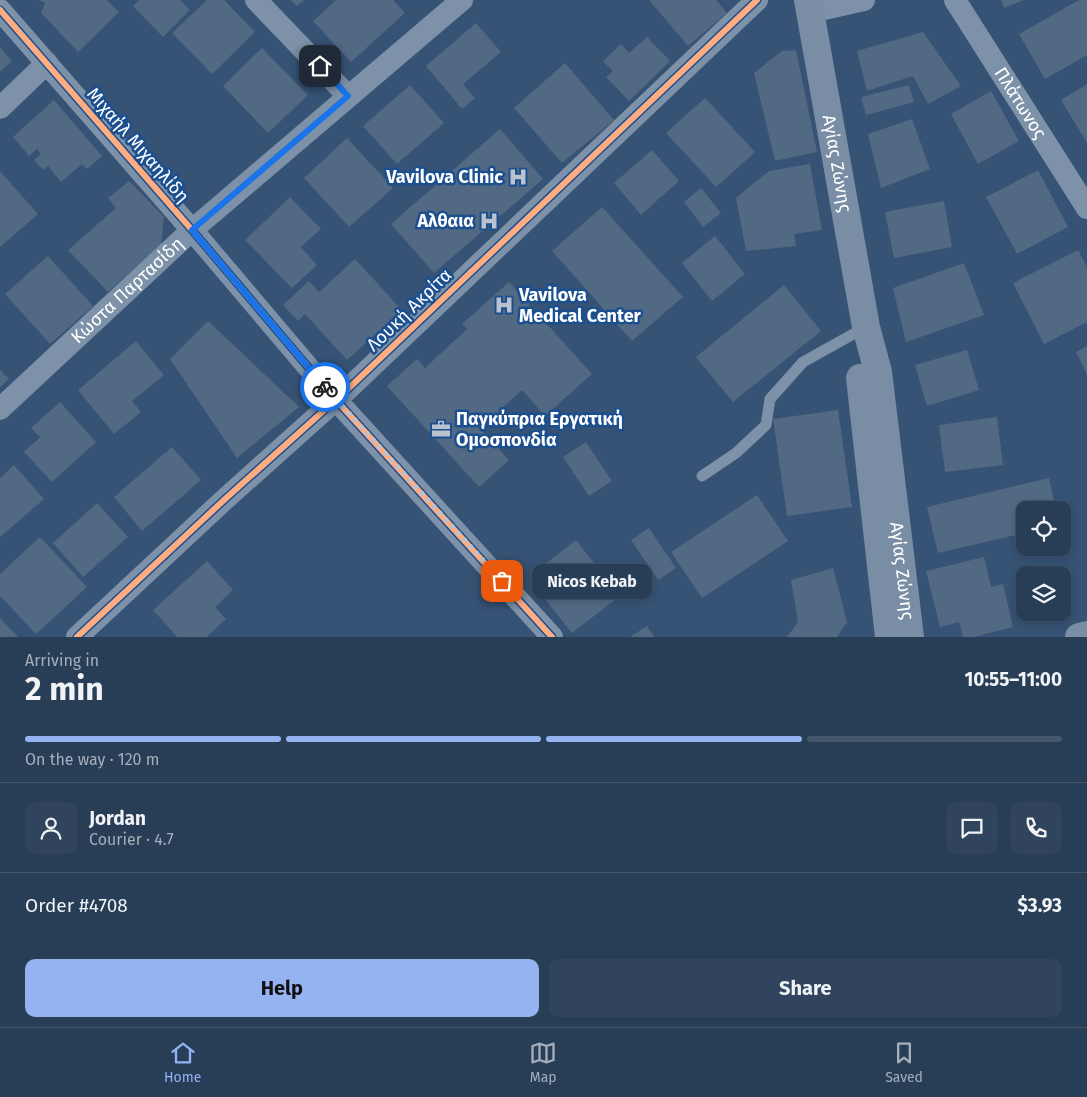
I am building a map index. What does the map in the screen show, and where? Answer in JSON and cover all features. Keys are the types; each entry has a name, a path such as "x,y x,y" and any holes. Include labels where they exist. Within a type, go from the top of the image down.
{"main road":[{"name":"Αγίας Ζώνης","path":"810,6 866,327 878,372 910,637"},
{"name":"Αγίας Ζώνης","path":"866,327 860,378 889,637"},
{"path":"1079,637 1087,635"}],"street":[{"path":"256,0 348,96"},
{"name":"Κώστα Παρτασίδη","path":"0,409 192,230 462,0"},
{"name":"Λουκή Ακρίτα","path":"77,637 230,494 336,400 757,0"},
{"path":"810,6 864,0"},
{"name":"Πλάτωνος","path":"955,0 1087,208"},
{"name":"Μιχαήλ Μιχαηλίδη","path":"0,10 192,230 336,400 552,637"},
{"path":"0,108 48,63"}],"lane":[{"path":"702,476 736,453 766,425 770,399 804,362 866,327"}],"building":[{"path":"39,0 107,0 119,12 78,52 41,13 45,3"},
{"path":"139,0 180,0 190,10 163,37 133,6"},
{"path":"207,0 224,0 255,32 212,74 172,33"},
{"path":"291,0 304,0 297,6"},
{"path":"336,0 393,0 405,13 351,62 313,21"},
{"path":"649,0 716,0 727,13 688,46"},
{"path":"1001,0 1024,0 1004,8"},
{"path":"1079,0 1087,0 1087,55 1045,79 1019,34"},
{"path":"476,23 501,52 463,84 475,98 462,109 426,66"},
{"path":"923,32 961,86 928,104 913,76 867,91 857,51"},
{"path":"647,37 670,61 629,101 606,77 613,71 603,61 621,44 629,53"},
{"path":"0,47 12,61 0,72"},
{"path":"262,48 308,95 268,133 223,86"},
{"path":"796,50 817,152 775,161 754,73 782,51"},
{"path":"565,63 614,120 562,163 514,108"},
{"path":"1087,84 1087,143 1061,100"},
{"path":"410,85 444,123 397,164 363,126"},
{"path":"909,85 914,102 866,115 861,97"},
{"path":"991,91 1019,141 978,164 951,114"},
{"path":"705,98 755,152 716,187 666,133"},
{"path":"54,100 102,156 87,169 82,164 61,182 48,166 43,170 34,160 41,154 37,149 29,156 13,137"},
{"path":"912,119 930,169 881,188 868,134"},
{"path":"500,129 543,179 434,273 391,224"},
{"path":"347,138 393,188 349,227 304,178"},
{"path":"652,150 679,181 641,215 614,183"},
{"path":"810,164 822,230 794,234 796,246 746,251 736,198 769,171"},
{"path":"1038,170 1068,227 1017,254 986,197"},
{"path":"0,171 38,214 0,247"},
{"path":"129,181 164,217 161,245 108,292 68,250 116,208 108,198"},
{"path":"701,188 721,213 703,227 684,202"},
{"path":"290,197 321,229 301,247 317,265 292,288 245,240"},
{"path":"944,201 952,247 894,258 885,212"},
{"path":"602,207 683,297 632,341 552,251"},
{"path":"715,236 745,274 712,301 682,263"},
{"path":"1078,250 1087,267 1087,322 1044,344 1013,283"},
{"path":"48,256 93,306 50,344 5,294"},
{"path":"355,259 402,310 347,360 305,314 298,321 283,305 309,281 319,292"},
{"path":"964,263 984,315 906,342 893,288"},
{"path":"509,282 592,374 545,416 522,390 480,428 509,460 479,487 387,386 417,359 425,368 467,329 462,324"},
{"path":"784,285 821,331 733,402 696,357"},
{"path":"208,321 299,407 237,458 170,359"},
{"path":"136,341 164,375 132,401 141,412 114,434 78,390"},
{"path":"1087,346 1087,375 1076,352"},
{"path":"967,350 979,390 927,406 915,365"},
{"path":"0,370 9,379 0,387"},
{"path":"60,402 96,442 52,482 24,452 40,437 31,428"},
{"path":"838,410 852,507 787,516 773,419"},
{"path":"997,417 1003,465 945,472 939,425"},
{"path":"586,442 612,481 589,496 563,457"},
{"path":"172,447 201,480 142,531 114,497"},
{"path":"14,465 44,499 0,537 0,478"},
{"path":"1049,478 1054,501 1016,501 1016,535 938,553 927,507"},
{"path":"757,495 788,541 702,598 671,552"},
{"path":"97,503 128,537 83,577 53,543"},
{"path":"649,528 676,568 658,580 631,540"},
{"path":"40,537 87,587 36,634 0,596 0,574"},
{"path":"576,540 620,596 572,633 544,598 553,592 536,571"},
{"path":"984,557 991,587 1003,584 1013,627 974,637 963,637 959,622 940,627 926,571"},
{"path":"207,561 233,590 215,607 226,619 207,637 177,637 153,610"},
{"path":"833,568 847,622 837,637 787,637 798,622 791,580"},
{"path":"0,618 18,637 0,637"},
{"path":"647,626 654,637 630,637"}],"cycle path":[{"path":"77,637 224,500 349,388 757,0"},
{"path":"0,10 192,230 336,400 552,637"}],"way so far":[{"path":"325,387 502,581"}],"place":[{"name":"Vavilova Clinic","path":"518,177"},
{"name":"Αλθαια","path":"489,221"},
{"name":"Vavilova Medical Center","path":"504,305"},
{"name":"Παγκύπρια Εργατική Ομοσπονδία","path":"441,429"},
{"name":"Nicos Kebab","path":"502,581"}],"route":[{"path":"320,66 348,96 192,230 325,387"}]}
